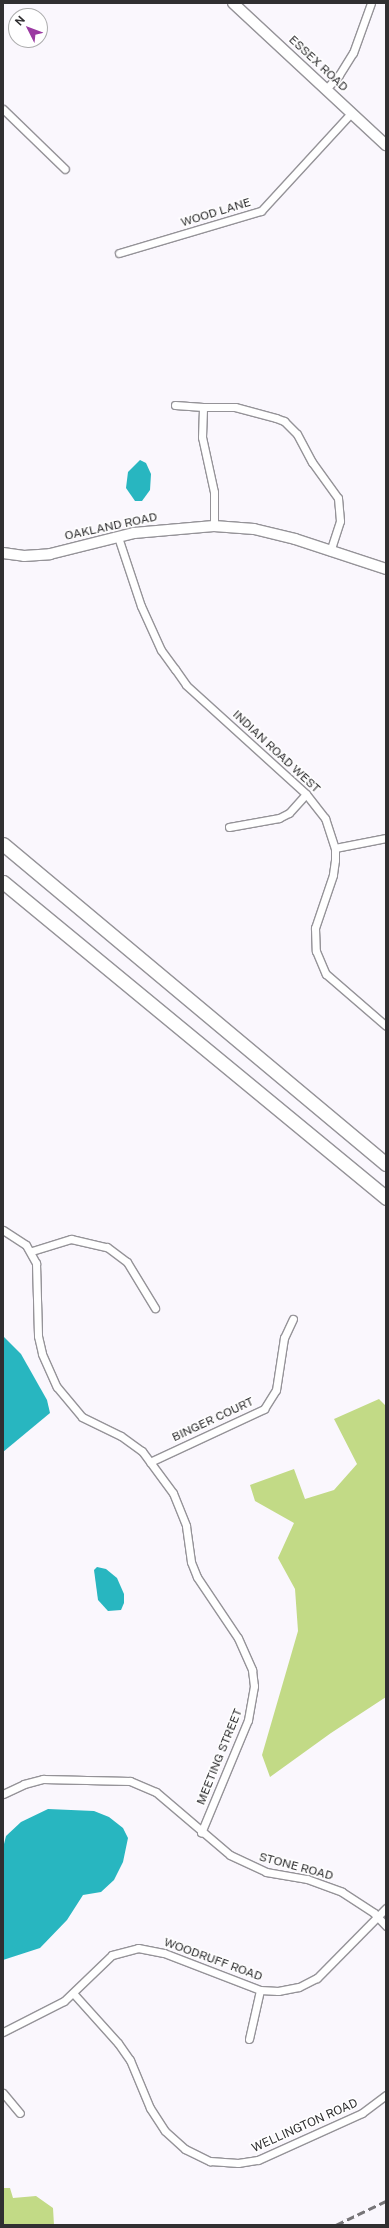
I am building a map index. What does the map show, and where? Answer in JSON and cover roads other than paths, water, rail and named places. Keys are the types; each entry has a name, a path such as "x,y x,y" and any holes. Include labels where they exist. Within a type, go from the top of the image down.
{"highway":[{"path":"3,844 386,1164"},
{"path":"3,882 386,1198"}],"street":[{"name":"ESSEX ROAD","path":"233,3 386,145"},
{"path":"326,89 339,74 353,53 371,3"},
{"path":"3,109 65,169"},
{"name":"WOOD LANE","path":"119,253 261,211 351,113"},
{"path":"175,405 235,408 276,418 291,427 312,462 338,498 340,522 330,551"},
{"path":"203,407 202,436 214,492 214,526"},
{"name":"OAKLAND ROAD","path":"3,553 24,556 50,554 118,537 158,529 214,526 274,533 386,569"},
{"name":"INDIAN ROAD WEST","path":"118,537 141,606 161,650 186,685 306,794 325,818 335,848 333,875 315,928 316,951 326,974 386,1026"},
{"path":"229,827 279,818 289,813 306,794"},
{"path":"335,848 386,838"},
{"path":"3,1230 16,1236 32,1251 72,1239 107,1247 127,1262 155,1308"},
{"name":"MEETING STREET","path":"32,1251 36,1263 38,1336 44,1360 57,1387 82,1417 132,1443 150,1462 180,1509 197,1577 238,1638 252,1670 254,1686 248,1720 201,1833"},
{"name":"BINGER COURT","path":"150,1462 264,1409 276,1390 284,1338 292,1319"},
{"name":"STONE ROAD","path":"3,1794 24,1784 42,1779 130,1781 156,1792 201,1833 230,1855 248,1865 266,1872 325,1885 359,1902 386,1926"},
{"name":"WOODRUFF ROAD","path":"3,2032 52,2009 73,1993 112,1955 138,1948 164,1953 260,1990 289,1990 317,1978 386,1908"},
{"path":"249,2039 260,1990"},
{"name":"WELLINGTON ROAD","path":"73,1993 118,2043 130,2060 150,2108 165,2131 185,2149 210,2161 238,2163 258,2160 362,2113 386,2095"},
{"path":"3,2093 20,2114"}],"water":[{"path":"140,460 146,463 151,474 150,490 142,501 135,501 126,488 128,472"},
{"path":"3,1336 21,1354 47,1400 50,1413 3,1452"},
{"path":"97,1567 106,1569 117,1578 124,1594 124,1603 121,1610 108,1611 98,1600 94,1570"},
{"path":"48,1809 94,1811 109,1817 123,1828 128,1838 123,1862 114,1880 101,1892 83,1895 67,1920 40,1948 3,1960 3,1848 6,1836 21,1822"}],"railway":[{"path":"336,2225 386,2201"}]}
